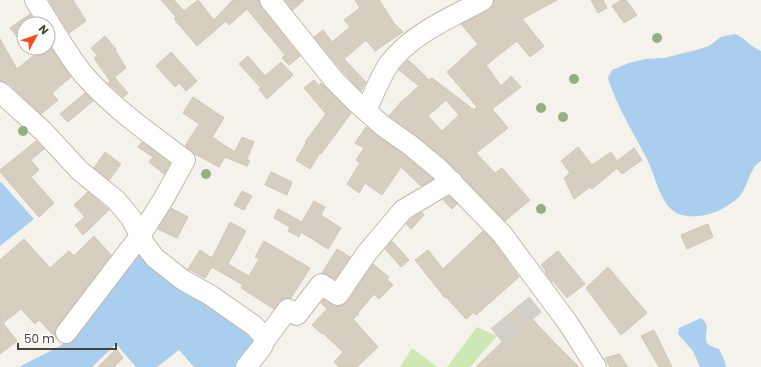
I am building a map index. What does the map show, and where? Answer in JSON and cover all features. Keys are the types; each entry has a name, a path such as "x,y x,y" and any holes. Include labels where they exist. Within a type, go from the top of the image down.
{"street":[{"path":"35,0 57,37 84,74 118,108 185,160 164,198 140,236 66,334"},
{"path":"270,0 334,80 383,126 410,145 452,181 506,240 568,323 596,367"},
{"path":"366,111 388,65 401,50 414,39 483,0"},
{"path":"0,92 43,132 80,171 116,200 131,218 145,245 155,258 183,280 253,324 265,340"},
{"path":"246,367 262,347 265,340 288,309 297,315 321,284 338,295 366,254 403,210 452,181"}],"green space":[{"path":"477,327 497,336 470,367 447,367"},
{"path":"412,348 437,367 400,367"}],"water":[{"path":"735,34 761,51 761,161 753,168 745,188 739,197 733,202 710,214 697,216 683,215 672,210 664,199 648,161 616,100 608,78 612,70 629,63 645,59 664,58 696,50 709,46 721,37"},
{"path":"1,182 34,219 0,246 0,183"},
{"path":"136,252 242,327 255,340 236,367 194,367 179,350 157,367 136,367 116,344 92,367 19,367 60,346 75,334"},
{"path":"701,318 707,327 707,343 719,349 726,367 700,367 693,351 678,334 679,328"}],"building":[{"path":"49,0 73,0 86,21 69,33"},
{"path":"161,0 174,0 184,11 198,0 214,20 233,0 259,0 261,7 300,56 289,65 282,58 285,55 247,9 229,25 226,21 197,46 174,19 176,17"},
{"path":"285,0 304,0 293,10"},
{"path":"355,0 379,0 394,23 403,32 375,51 366,40 344,59 366,82 361,91 314,37 323,30 332,42 350,27 344,20 360,8"},
{"path":"494,0 557,0 522,19 544,46 530,57 517,41 486,65 501,86 511,76 521,87 492,109 508,128 476,153 495,173 502,168 530,200 505,221 446,160 417,136 389,116 401,102 419,86 399,70 408,60 429,80 432,78 474,110 477,107 447,72 478,44 461,24 489,10 493,6","holes":["446,100 459,115 442,131 428,116"]},
{"path":"591,0 603,0 607,8 598,13"},
{"path":"621,0 626,0 637,15 624,23 612,6"},
{"path":"16,24 16,35 10,28"},
{"path":"105,36 116,49 115,50 126,68 110,81 94,58 97,55 91,48"},
{"path":"0,39 17,69 33,56 56,55 71,77 52,93 58,100 41,114 8,83 0,81"},
{"path":"171,52 197,81 186,91 179,83 175,87 156,66"},
{"path":"248,56 265,76 281,62 293,75 267,99 259,89 261,88 239,64"},
{"path":"115,78 128,93 123,97 108,83"},
{"path":"314,80 319,86 321,83 351,113 321,154 320,153 310,169 296,160 306,143 305,142 326,114 304,88"},
{"path":"85,93 93,101 68,122 60,114"},
{"path":"193,97 224,118 212,137 235,152 242,137 254,142 247,159 250,161 247,166 225,157 219,167 193,153 185,146 199,124 183,113"},
{"path":"366,127 403,154 433,179 421,186 401,167 382,195 365,183 359,193 347,184 360,163 356,160 364,148 355,143"},
{"path":"36,141 44,149 31,160 39,170 31,177 54,203 39,217 0,172 0,170"},
{"path":"142,142 170,163 164,174 149,162 153,157 138,147"},
{"path":"578,147 592,165 611,152 617,161 634,148 642,160 622,174 617,168 592,189 590,187 574,199 564,178 570,173 561,161"},
{"path":"105,152 121,164 109,180 94,168"},
{"path":"271,172 292,182 287,195 265,185"},
{"path":"242,191 252,196 244,210 234,205"},
{"path":"88,192 109,210 83,235 75,225 85,217 74,205"},
{"path":"449,196 457,204 452,209 443,200"},
{"path":"314,201 325,207 321,215 341,228 328,249 301,232 299,237 288,231 290,227 274,218 278,209 302,222"},
{"path":"171,208 188,217 177,238 158,229"},
{"path":"422,212 424,215 411,229 406,224"},
{"path":"230,222 246,231 228,264 249,276 259,259 255,257 264,241 310,268 291,298 283,299 274,309 241,288 243,285 212,267 205,278 188,269 200,250 212,258"},
{"path":"708,224 713,237 687,249 681,235"},
{"path":"483,231 493,241 519,277 476,315 474,312 466,319 446,297 445,298 415,260 428,250 443,269"},
{"path":"94,236 111,255 57,326 55,337 39,320 35,324 21,309 3,323 17,341 0,354 0,260 24,239 50,268 69,251 74,256"},
{"path":"392,241 409,260 401,267 385,249"},
{"path":"337,249 350,257 335,279 322,273"},
{"path":"558,251 585,284 567,298 553,281 552,282 541,265"},
{"path":"373,264 389,277 387,279 393,285 379,299 374,294 358,313 359,314 353,319 378,347 357,367 339,367 334,362 343,352 312,325 327,309 321,303 324,299 337,306 343,305 348,301"},
{"path":"608,267 647,313 621,335 586,288"},
{"path":"519,305 579,367 476,367 508,336 497,325"},
{"path":"654,330 672,367 659,367 641,336"},
{"path":"116,349 123,358 114,367 98,367"},
{"path":"619,354 628,367 610,367 605,358"}],"tunnel":[{"path":"497,336 547,295"}]}
